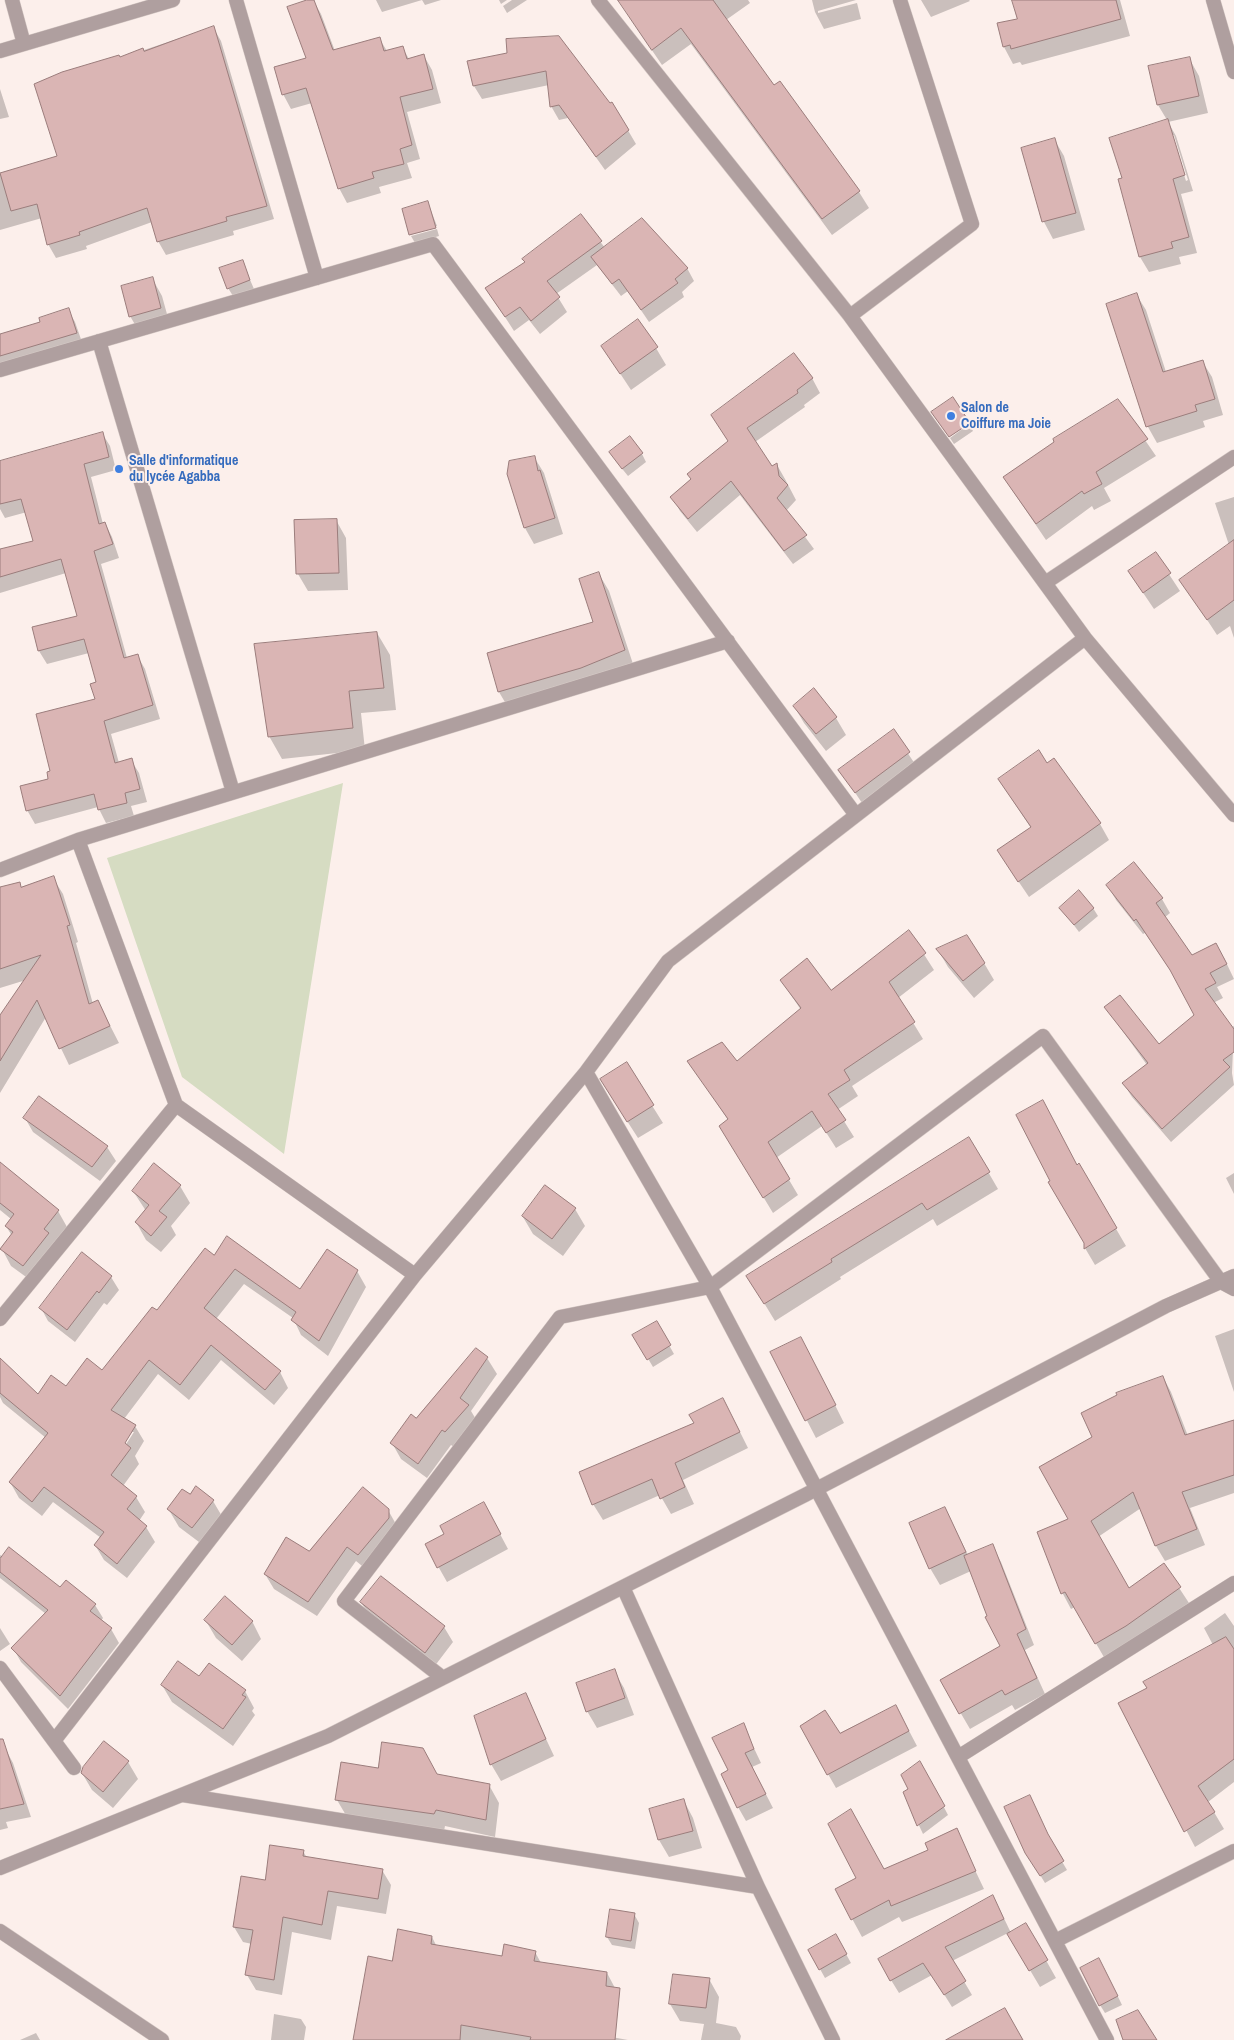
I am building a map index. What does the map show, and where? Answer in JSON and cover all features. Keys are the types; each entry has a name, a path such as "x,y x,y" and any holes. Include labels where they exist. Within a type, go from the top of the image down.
{"street":[{"path":"12,0 24,44"},
{"path":"0,51 173,0"},
{"path":"236,0 317,278"},
{"path":"598,0 850,316 1085,638 1234,815"},
{"path":"850,316 972,224 900,0"},
{"path":"1213,0 1234,72"},
{"path":"0,370 433,244 856,815"},
{"path":"99,341 233,792"},
{"path":"1045,583 1234,457"},
{"path":"54,1741 415,1275 586,1072 668,961 1085,638"},
{"path":"0,870 78,840 728,641"},
{"path":"78,840 176,1105 415,1275"},
{"path":"442,1678 344,1601 560,1317 710,1287 1043,1036 1234,1289"},
{"path":"586,1072 710,1287 1107,2040"},
{"path":"0,1319 176,1105"},
{"path":"0,1868 328,1736 817,1489 1166,1306 1228,1279"},
{"path":"958,1757 1234,1583"},
{"path":"623,1587 758,1887 833,2040"},
{"path":"0,1668 74,1768"},
{"path":"182,1795 758,1887"},
{"path":"1055,1941 1234,1851"},
{"path":"0,1931 162,2040"}],"green space":[{"path":"343,783 284,1154 182,1077 107,858"}],"building":[{"path":"307,0 314,0 333,50 380,37 384,51 403,46 407,59 424,54 433,89 400,97 412,145 400,149 404,164 372,172 374,178 338,189 306,88 282,95 274,67 306,58 287,7"},
{"path":"618,0 713,0 774,85 780,81 860,191 822,219 681,28 652,50"},
{"path":"1012,0 1116,0 1121,19 1011,49 1010,45 1003,47 997,23 1017,19"},
{"path":"214,26 267,206 226,217 227,221 157,242 147,208 79,232 80,235 47,245 37,204 11,211 0,173 57,156 34,84 62,72 119,55 120,57 143,48 144,51"},
{"path":"559,36 610,103 612,102 629,130 596,157 559,105 550,107 546,71 473,86 467,61 507,53 506,39"},
{"path":"1190,57 1199,96 1157,105 1148,66"},
{"path":"1168,119 1185,175 1173,179 1189,237 1171,242 1173,248 1139,257 1118,179 1122,178 1109,138"},
{"path":"1055,138 1076,213 1042,222 1021,148"},
{"path":"428,201 436,228 409,235 402,209"},
{"path":"581,214 602,241 547,281 560,297 531,321 520,307 505,317 485,288 525,262 522,259"},
{"path":"642,218 688,268 675,279 678,283 641,310 619,279 612,284 591,257"},
{"path":"243,260 250,280 227,289 219,268"},
{"path":"153,277 161,308 129,317 121,286"},
{"path":"1137,293 1163,372 1203,360 1215,399 1195,405 1197,411 1146,427 1106,304"},
{"path":"69,308 77,333 0,356 0,334 40,322 39,318"},
{"path":"638,319 658,347 620,374 601,346"},
{"path":"794,353 813,378 797,390 798,393 747,428 772,466 777,463 779,476 788,485 777,498 807,535 784,551 731,481 688,519 670,497 691,479 687,474 728,441 711,415"},
{"path":"953,397 970,423 949,437 931,412"},
{"path":"1118,399 1148,439 1096,472 1102,484 1084,494 1082,491 1036,524 1003,477 1054,442 1053,439"},
{"path":"103,432 109,457 84,464 99,524 105,522 113,544 94,551 124,658 138,654 153,705 104,721 115,763 132,758 140,789 125,793 127,803 98,810 94,794 26,811 20,786 48,779 47,772 50,771 36,714 95,699 90,684 96,682 84,639 38,651 32,627 77,616 61,559 0,577 0,549 33,541 21,499 0,504 0,461"},
{"path":"630,436 643,453 622,469 609,452"},
{"path":"535,456 538,471 540,470 555,518 524,528 507,474 509,461"},
{"path":"337,519 339,573 296,574 294,520"},
{"path":"1234,540 1234,600 1207,620 1179,580"},
{"path":"1156,552 1171,573 1143,593 1128,571"},
{"path":"599,572 625,650 581,668 498,692 487,653 593,622 579,579"},
{"path":"377,632 384,688 349,691 353,728 268,737 254,644"},
{"path":"814,688 837,717 816,734 793,706"},
{"path":"894,729 910,752 855,793 838,770"},
{"path":"1039,750 1047,763 1054,758 1101,823 1018,882 997,850 1031,827 998,779"},
{"path":"1134,862 1163,898 1156,903 1192,955 1216,943 1227,964 1210,973 1216,983 1205,989 1234,1029 1234,1052 1223,1060 1230,1067 1162,1129 1122,1083 1148,1063 1104,1007 1120,995 1159,1044 1194,1015 1170,970 1136,919 1134,921 1106,885"},
{"path":"54,876 70,925 67,926 89,1004 98,1000 110,1026 59,1049 37,1000 0,1061 0,1015 41,955 0,969 0,887 20,882 21,887"},
{"path":"1079,890 1094,908 1074,925 1059,908"},
{"path":"909,930 926,953 889,982 915,1022 844,1070 850,1080 828,1094 846,1120 826,1133 812,1111 768,1142 790,1179 763,1198 719,1126 728,1119 687,1061 722,1042 737,1061 801,1008 780,980 807,958 831,990"},
{"path":"967,935 985,963 963,981 936,949"},
{"path":"627,1062 654,1105 627,1122 600,1079"},
{"path":"39,1096 108,1146 92,1167 23,1118"},
{"path":"1043,1100 1077,1165 1079,1163 1117,1228 1084,1249 1084,1243 1048,1182 1050,1181 1016,1115"},
{"path":"969,1137 990,1172 927,1210 922,1203 831,1259 832,1262 764,1304 746,1276"},
{"path":"0,1162 59,1210 44,1229 49,1233 23,1266 0,1249 13,1232 5,1226 14,1214 0,1203"},
{"path":"154,1163 181,1185 159,1211 167,1217 151,1236 135,1222 149,1205 132,1191"},
{"path":"545,1185 576,1208 552,1239 522,1216"},
{"path":"227,1236 300,1289 327,1249 358,1270 319,1341 291,1320 296,1312 235,1269 204,1308 281,1371 265,1390 211,1345 180,1385 149,1360 111,1410 136,1425 125,1443 131,1448 111,1475 137,1496 127,1509 147,1526 117,1564 94,1545 104,1532 44,1487 32,1502 9,1482 48,1433 0,1393 0,1358 38,1394 51,1375 66,1386 87,1358 102,1370 152,1307 157,1310 205,1248 214,1255"},
{"path":"82,1252 112,1276 99,1293 97,1291 67,1330 39,1308"},
{"path":"657,1321 671,1345 647,1360 632,1335"},
{"path":"801,1337 836,1405 805,1421 770,1352"},
{"path":"476,1348 488,1357 460,1398 469,1405 445,1432 442,1430 418,1464 390,1443 411,1414 416,1418"},
{"path":"1163,1376 1185,1435 1234,1420 1234,1475 1182,1492 1197,1529 1155,1546 1133,1492 1091,1521 1129,1588 1164,1563 1181,1587 1126,1626 1095,1644 1065,1592 1061,1594 1037,1532 1068,1519 1039,1467 1092,1437 1081,1413 1117,1395 1116,1393"},
{"path":"723,1398 740,1432 675,1463 685,1487 660,1499 652,1479 592,1505 579,1472 694,1423 689,1415"},
{"path":"196,1486 214,1500 192,1528 167,1509 182,1489 190,1494"},
{"path":"363,1487 389,1509 389,1518 358,1555 347,1547 308,1602 264,1574 286,1537 309,1551"},
{"path":"484,1502 501,1534 437,1568 425,1544 444,1534 440,1526"},
{"path":"945,1507 966,1552 929,1569 909,1523"},
{"path":"993,1544 1026,1629 1017,1634 1037,1678 1005,1695 1002,1690 959,1714 940,1680 1000,1646 985,1617 987,1616 964,1556"},
{"path":"9,1547 60,1587 66,1580 96,1604 90,1611 112,1628 60,1696 11,1648 48,1610 0,1572 0,1559"},
{"path":"381,1576 445,1626 425,1653 360,1602"},
{"path":"225,1596 253,1621 232,1645 204,1620"},
{"path":"1226,1637 1234,1649 1234,1759 1198,1786 1215,1812 1184,1832 1118,1703 1147,1688 1143,1682"},
{"path":"178,1661 199,1676 209,1663 246,1690 242,1695 246,1697 223,1729 161,1685"},
{"path":"615,1669 625,1698 586,1712 576,1683"},
{"path":"526,1693 546,1739 490,1765 474,1716"},
{"path":"896,1705 909,1731 827,1775 800,1726 825,1710 840,1733"},
{"path":"744,1723 754,1749 745,1753 766,1794 737,1808 721,1774 728,1770 712,1738"},
{"path":"0,1739 3,1739 24,1804 0,1809"},
{"path":"104,1741 129,1761 103,1792 81,1773 83,1767"},
{"path":"382,1742 423,1748 437,1774 490,1784 486,1820 436,1810 434,1814 335,1800 341,1762 378,1768"},
{"path":"920,1761 945,1806 917,1826 903,1792 908,1789 901,1775"},
{"path":"1030,1795 1048,1834 1064,1861 1040,1876 1025,1853 1004,1807"},
{"path":"684,1799 693,1831 658,1840 649,1809"},
{"path":"851,1809 884,1869 928,1850 925,1843 957,1828 976,1871 891,1906 889,1900 851,1920 835,1889 856,1878 828,1824"},
{"path":"270,1845 304,1850 303,1856 383,1869 378,1899 328,1891 322,1925 283,1917 274,1980 245,1975 253,1930 233,1927 241,1876 265,1880"},
{"path":"993,1895 1004,1919 945,1947 966,1981 944,1995 923,1963 890,1981 878,1959"},
{"path":"610,1909 635,1913 631,1941 606,1937"},
{"path":"1026,1923 1048,1960 1029,1971 1007,1934"},
{"path":"398,1929 432,1936 431,1944 502,1956 504,1944 536,1951 534,1961 607,1972 606,1986 620,1988 615,2040 530,2040 531,2037 461,2025 460,2040 353,2040 368,1956 392,1961"},
{"path":"836,1934 847,1954 819,1970 808,1950"},
{"path":"1099,1958 1118,1996 1099,2006 1080,1968"},
{"path":"673,1974 710,1978 706,2008 669,2004"},
{"path":"1005,2008 1023,2040 946,2040"},
{"path":"1138,2010 1157,2040 1123,2040 1116,2020"}],"place":[{"name":"Salon de Coiffure ma Joie","path":"951,416"},
{"name":"Salle d'informatique du lycée Agabba","path":"119,469"}]}
